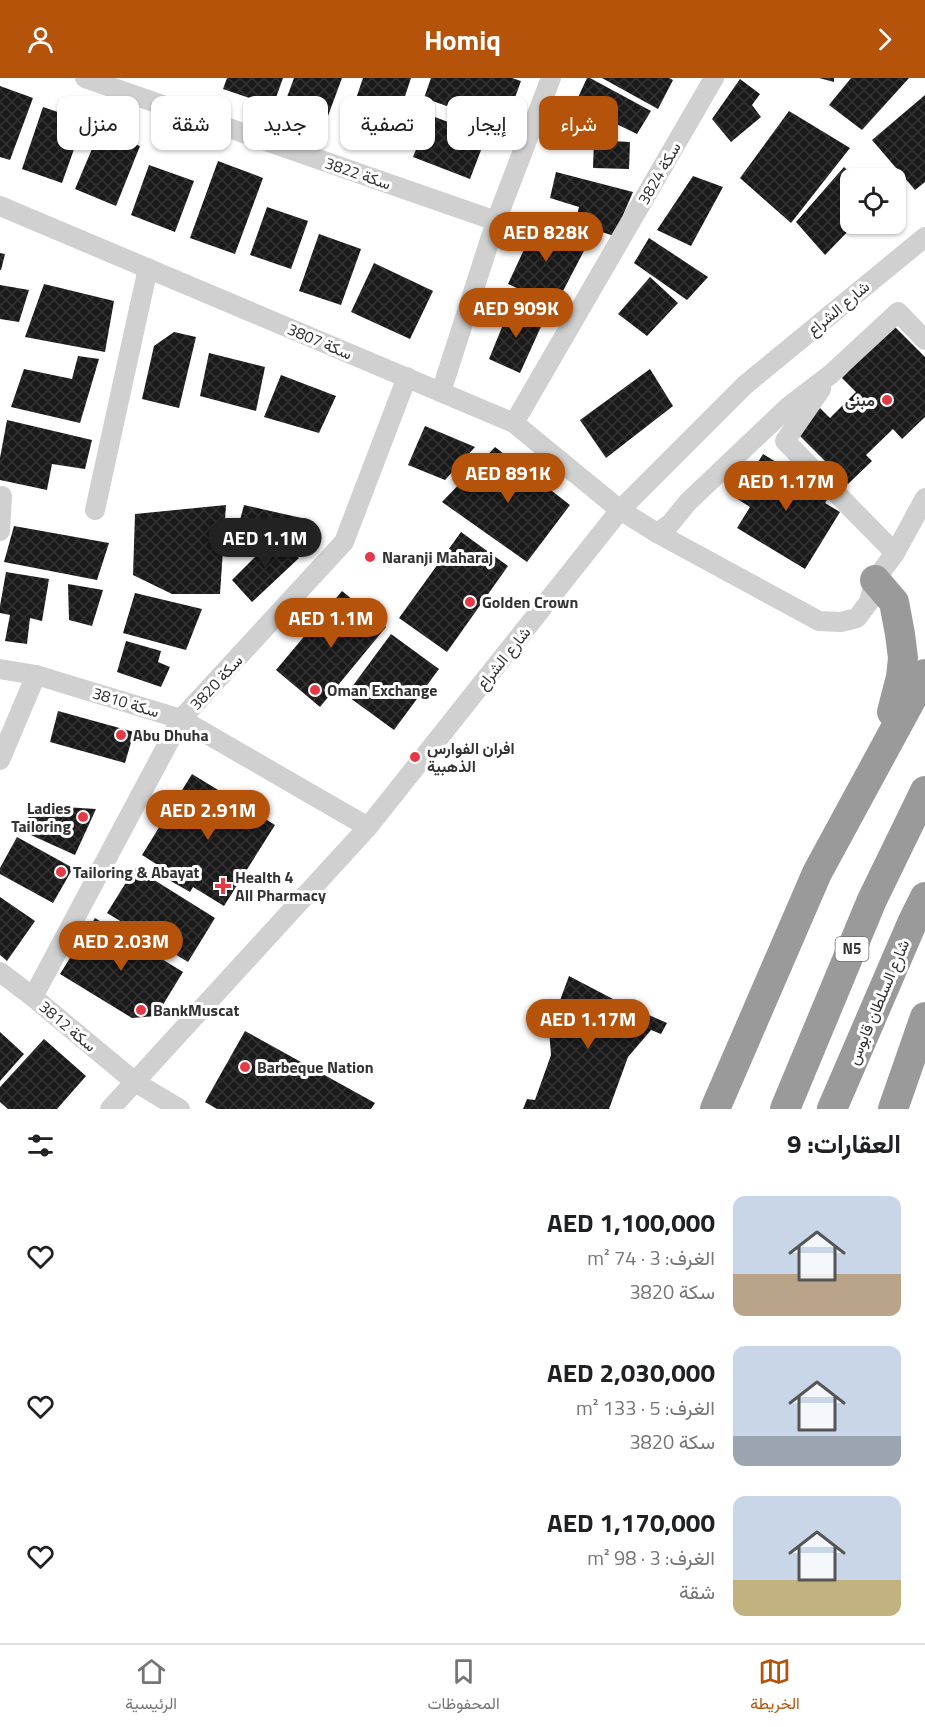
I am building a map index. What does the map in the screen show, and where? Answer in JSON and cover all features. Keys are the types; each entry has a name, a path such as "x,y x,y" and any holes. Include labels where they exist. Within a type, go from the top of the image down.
{"highway":[{"path":"874,580 894,602 903,658 895,702 874,765"},
{"path":"714,1109 817,873 925,674"},
{"name":"N5","path":"785,1109 872,900 925,791"},
{"name":"شارع السلطان قابوس","path":"832,1109 925,897"},
{"path":"893,1109 920,1042 925,1017"}],"street":[{"name":"سكة 3822","path":"85,78 496,221"},
{"path":"441,392 496,221 551,78"},
{"name":"سكة 3824","path":"514,423 714,78"},
{"name":"سكة 3807","path":"0,206 514,423 620,510 657,533 819,621 841,622 857,618 869,602 874,580"},
{"name":"شارع الشراع","path":"110,1109 368,827 620,510 745,385 925,237"},
{"path":"94,510 148,268"},
{"path":"657,533 670,524 688,502 788,407 831,374 898,312 925,340"},
{"path":"831,374 785,441 895,553"},
{"name":"سكة 3820","path":"33,997 181,719 344,542 407,377"},
{"path":"0,531 2,496"},
{"path":"874,580 895,553 925,498"},
{"name":"سكة 3810","path":"0,669 36,675 181,719 368,827"},
{"path":"0,760 36,675"},
{"name":"سكة 3812","path":"0,972 135,1082 180,1109"}],"building":[{"path":"227,78 283,78 277,96 244,96 223,89"},
{"path":"294,78 342,78 328,116 328,96 287,96"},
{"path":"363,78 411,78 405,96 357,96"},
{"path":"431,78 512,78 521,81 516,96 447,96 447,106 435,102 435,96 425,96"},
{"path":"587,78 590,78 651,111 637,134 618,125 618,96 579,96"},
{"path":"602,78 669,78 673,80 658,109"},
{"path":"819,78 834,78 834,82"},
{"path":"851,78 909,78 862,130 829,105"},
{"path":"740,79 760,94 752,105 761,117 731,142 712,119"},
{"path":"0,86 33,98 10,160 0,157"},
{"path":"925,95 925,182 915,190 906,180 906,168 896,168 872,140"},
{"path":"43,107 57,112 57,150 74,150 62,183 22,169"},
{"path":"789,111 850,148 791,223 740,178"},
{"path":"435,117 447,122 447,150 481,150 470,179 413,157 416,150 435,150"},
{"path":"618,141 630,142 629,169 593,168 594,150 618,150"},
{"path":"92,150 138,150 116,206 75,189"},
{"path":"218,161 263,178 235,254 190,238"},
{"path":"149,165 194,181 175,232 131,215"},
{"path":"556,172 633,192 614,236 575,223 579,207 550,198"},
{"path":"840,172 840,234 845,234 825,255 796,222"},
{"path":"693,176 723,187 691,246 657,230"},
{"path":"267,207 308,221 291,269 250,255"},
{"path":"535,226 586,247 563,291 555,290 553,297 535,289 530,294 508,284"},
{"path":"319,234 361,249 341,305 299,291"},
{"path":"649,238 708,277 687,300 634,263"},
{"path":"0,253 5,254 1,270 0,270"},
{"path":"374,263 433,291 410,339 351,312"},
{"path":"650,277 678,303 647,336 618,314"},
{"path":"44,284 114,301 105,352 25,337"},
{"path":"0,285 29,290 19,322 0,319"},
{"path":"511,305 544,320 520,373 489,359"},
{"name":"مبنى","path":"893,325 925,357 925,417 902,439 893,429 866,455 872,461 848,484 796,432 820,408 830,418 856,392 842,378"},
{"path":"174,332 196,337 179,408 142,399 154,346"},
{"path":"209,353 265,367 256,411 200,396"},
{"path":"78,356 99,359 80,423 11,407 24,369 72,379"},
{"path":"650,369 673,406 606,458 580,420"},
{"path":"281,375 336,396 319,433 264,417"},
{"path":"7,420 92,440 85,469 52,464 47,490 0,480 0,458"},
{"path":"425,426 475,447 445,480 408,465"},
{"path":"495,447 570,505 527,562 442,502"},
{"path":"763,454 830,495 825,503 840,512 805,569 737,528 750,507 736,498"},
{"path":"226,505 220,594 172,594 133,575 135,514"},
{"path":"244,505 306,519 299,535 263,525 247,545 233,546"},
{"path":"14,526 109,543 97,580 4,562"},
{"path":"461,532 508,566 447,652 399,618"},
{"path":"274,538 299,558 252,602 232,580"},
{"path":"6,572 49,579 42,621 30,618 27,644 5,641 10,615 0,613 0,606"},
{"path":"68,584 103,590 92,626 69,620"},
{"path":"342,591 386,627 320,707 276,670"},
{"path":"135,593 202,609 186,650 123,633"},
{"path":"391,634 439,669 394,730 346,695"},
{"path":"126,641 161,651 158,662 170,667 161,687 117,672"},
{"path":"58,711 134,732 125,763 50,742"},
{"path":"192,774 275,825 224,906 193,887 190,892 169,880 172,874 142,855"},
{"path":"34,805 96,809 75,855 22,831"},
{"path":"17,837 73,868 53,903 0,874 0,868"},
{"path":"135,868 215,918 188,962 107,913"},
{"path":"0,897 35,921 7,961 0,955"},
{"path":"95,918 183,972 156,1016 132,1018 60,974"},
{"path":"569,976 613,999 607,1009 636,1022 642,1012 667,1023 661,1034 651,1030 628,1057 609,1109 523,1109 527,1099 535,1100 551,1055 549,1030"},
{"path":"245,1031 375,1103 371,1109 217,1109 205,1102"},
{"path":"0,1032 24,1054 0,1081"},
{"path":"44,1039 86,1076 57,1109 8,1109 0,1102 0,1087"}],"place":[{"name":"مبنى","path":"887,400"},
{"name":"Naranji Maharaj","path":"370,557"},
{"name":"Golden Crown","path":"470,602"},
{"name":"Oman Exchange","path":"315,690"},
{"name":"Abu Dhuha","path":"121,735"},
{"name":"افران الفوارس الذهبية","path":"415,757"},
{"name":"Ladies Tailoring","path":"83,817"},
{"name":"Tailoring & Abayat","path":"61,872"},
{"name":"Health 4 All Pharmacy","path":"223,886"},
{"name":"BankMuscat","path":"141,1010"},
{"name":"Barbeque Nation","path":"245,1067"}]}
